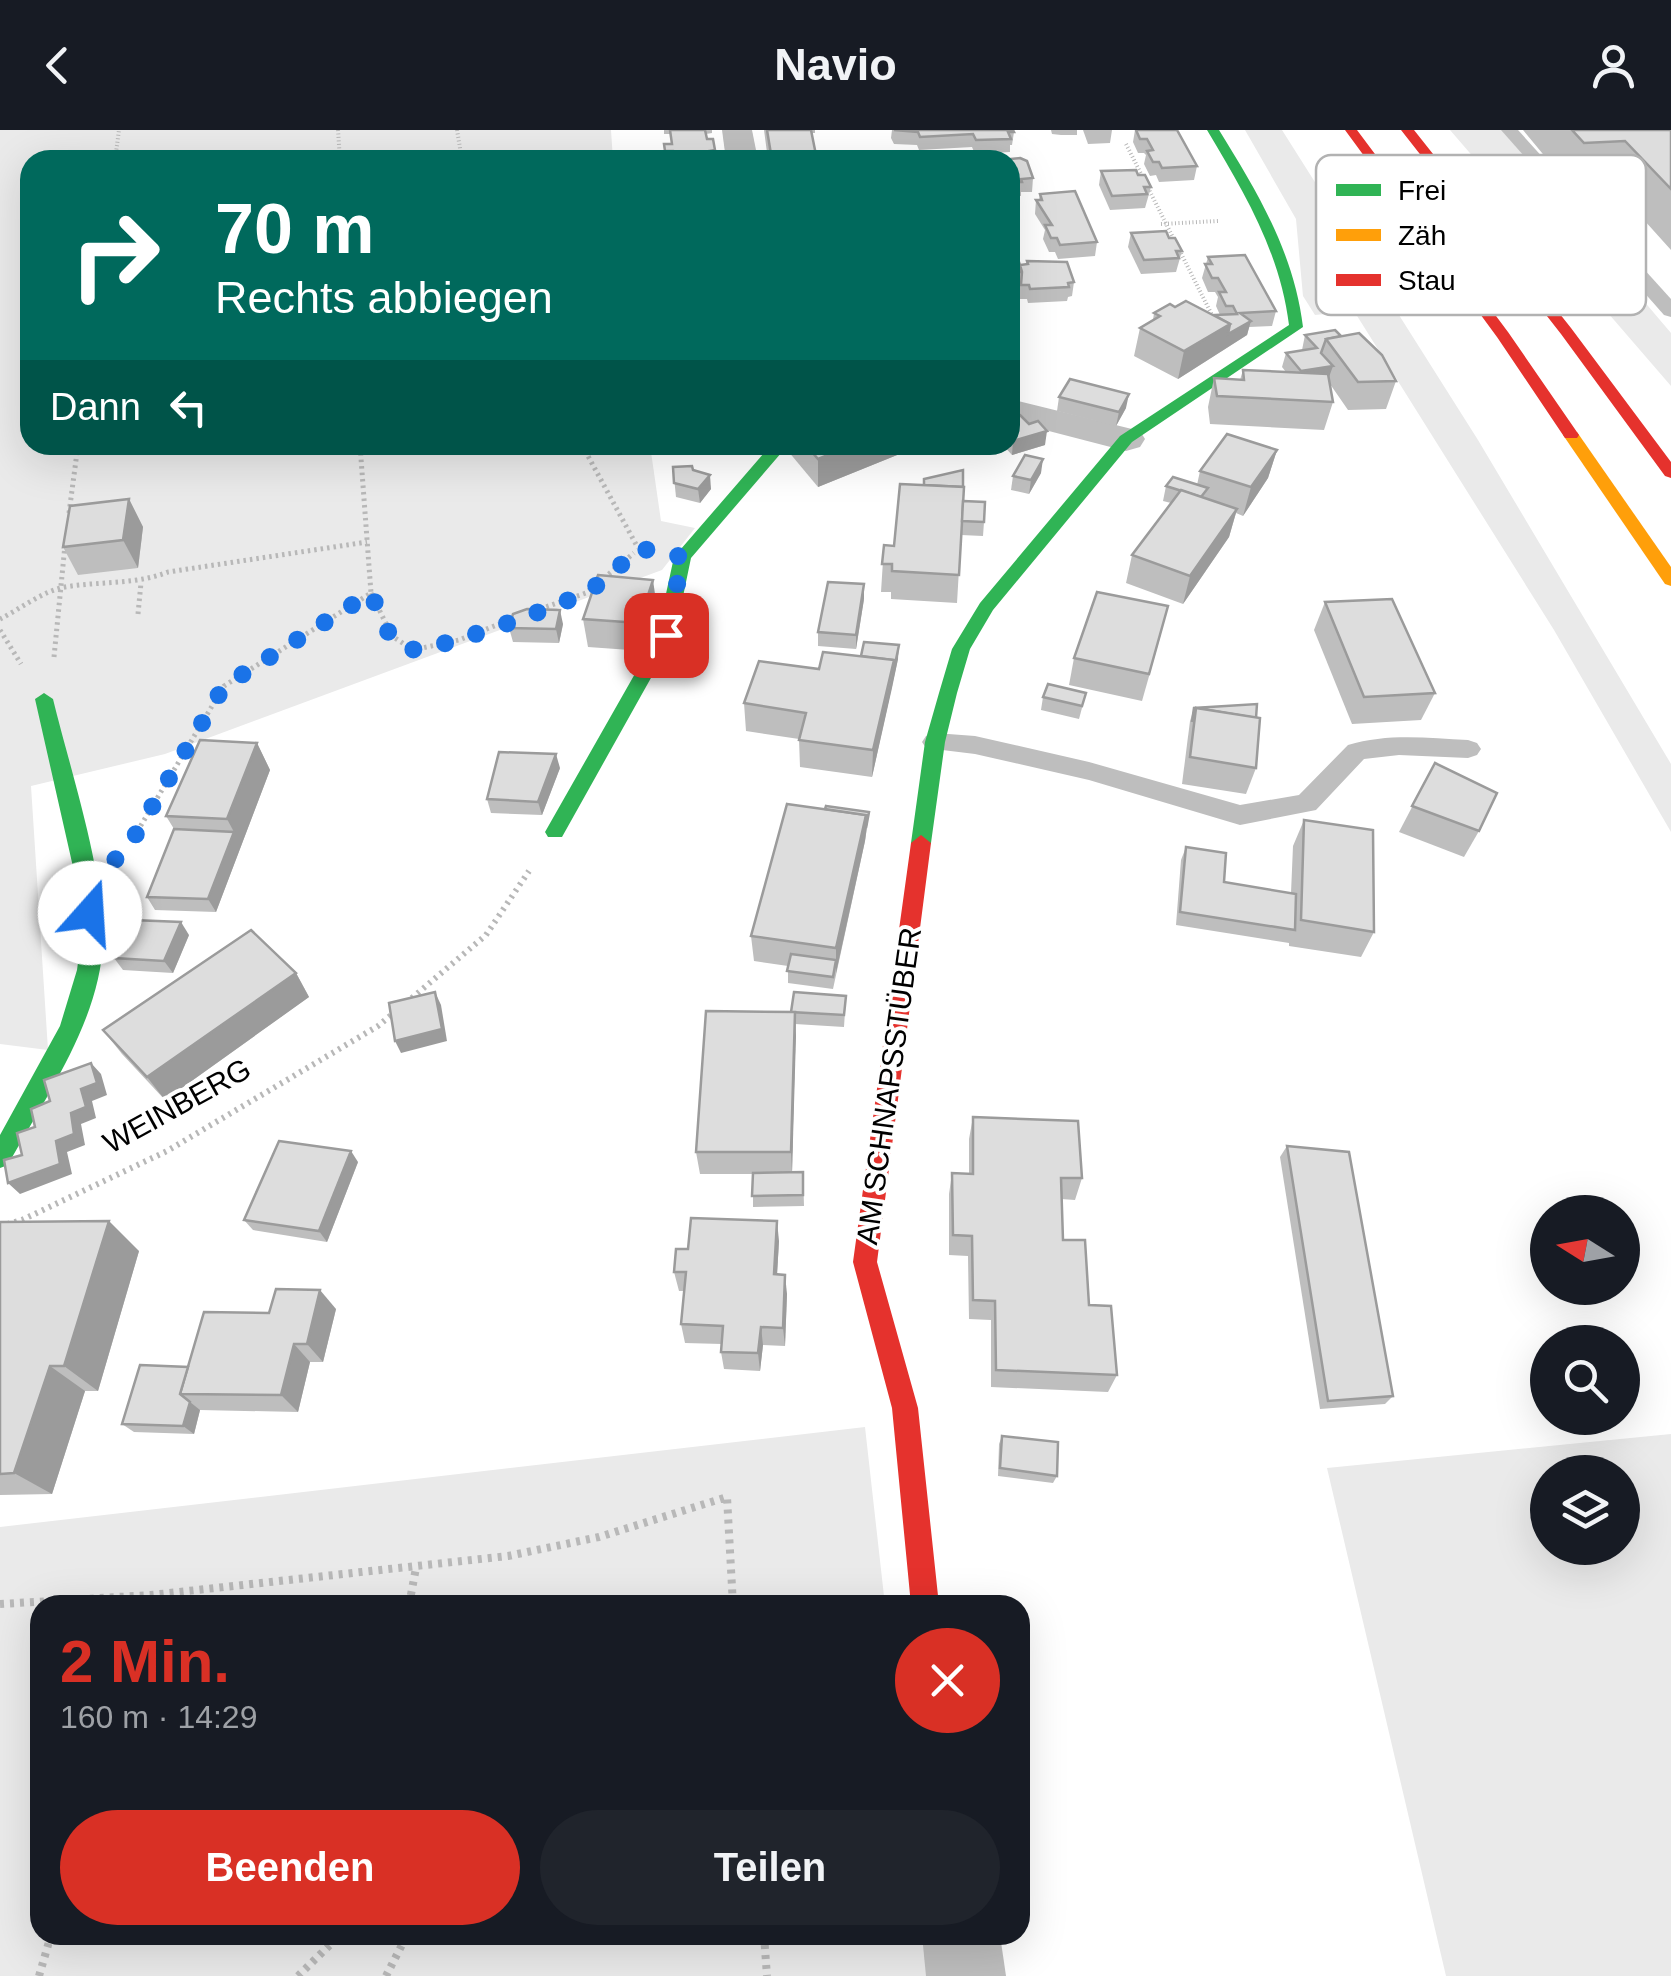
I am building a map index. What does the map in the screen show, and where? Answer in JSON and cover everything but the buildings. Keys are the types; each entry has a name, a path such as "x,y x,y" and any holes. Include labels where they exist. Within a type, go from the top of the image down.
{"main road":[{"name":"AM SCHNAPSSTÜBER","path":"925,1595 904,1408 865,1262 936,742 961,649 986,607 1126,438 1296,327 1296,302 1273,236 1214,130"},
{"path":"1350,130 1369,155"},
{"path":"1407,130 1427,155"},
{"path":"1488,315 1671,580"},
{"path":"1553,315 1671,472"},
{"path":"555,832 666,635 683,557 771,455"},
{"path":"0,1158 48,1077 80,1004 92,939 88,888 56,766 44,699"}],"street":[{"path":"1020,412 1126,438"},
{"path":"963,1945 966,1976"}],"lane":[{"path":"1509,130 1531,155"},
{"path":"1646,283 1671,311"},
{"path":"936,742 975,744 1089,771 1240,814 1307,803 1356,750 1400,746 1468,749"}],"path":[{"path":"1126,144 1217,325"},
{"path":"1163,224 1209,221"},
{"path":"69,515 77,455"},
{"path":"361,455 371,593 387,630 403,647 414,650 442,645 586,592 638,548"},
{"path":"587,455 638,548"},
{"path":"44,699 53,679 67,532"},
{"path":"0,619 60,588 126,580 141,583 168,572 367,542"},
{"path":"638,548 683,557"},
{"path":"138,614 141,583"},
{"path":"88,888 130,844 224,686 371,593"},
{"name":"WEINBERG","path":"0,1226 167,1150 378,1026 486,935 555,832"},
{"path":"192,1595 508,1556 599,1537 727,1497 732,1595"},
{"path":"411,1595 416,1568"},
{"path":"0,1604 30,1603"},
{"path":"40,1976 49,1945"},
{"path":"298,1976 330,1945"},
{"path":"386,1976 402,1945"},
{"path":"765,1945 767,1976"}],"shaded area":[{"path":"0,130 611,130 612,150 20,150 20,455 651,455 661,521 695,528 662,570 165,754 31,786 48,1050 0,1044"},
{"path":"1245,130 1282,130 1316,184 1316,315 1303,296 1296,219"},
{"path":"1450,130 1504,130 1527,155 1472,155"},
{"path":"1646,304 1671,333 1671,386 1610,315 1646,315"},
{"path":"1357,315 1399,315 1478,440 1671,764 1671,832 1554,630"},
{"path":"865,1427 884,1595 30,1595 30,1945 924,1945 927,1976 0,1976 0,1527"},
{"path":"1671,1434 1671,1976 1446,1976 1327,1468"}],"traffic: fast":[{"path":"921,843 935,742 948,693 961,649 986,607 1126,439 1296,327 1293,300 1278,248 1255,200 1213,130"},
{"path":"555,832 666,635 683,557 771,455"},
{"path":"0,1158 71,1027 88,970 92,940 88,889 44,699"}],"traffic: slow":[{"path":"1571,435 1671,580"}],"traffic: jam":[{"path":"1351,130 1370,155"},
{"path":"1407,130 1427,155"},
{"path":"1488,315 1571,435"},
{"path":"1553,315 1671,473"},
{"path":"921,843 865,1262 905,1408 924,1595"}],"route":[{"path":"90,913 88,888 130,844 224,686 371,593 387,630 403,647 414,650 442,645 586,592 638,548 683,557 666,635"}]}
